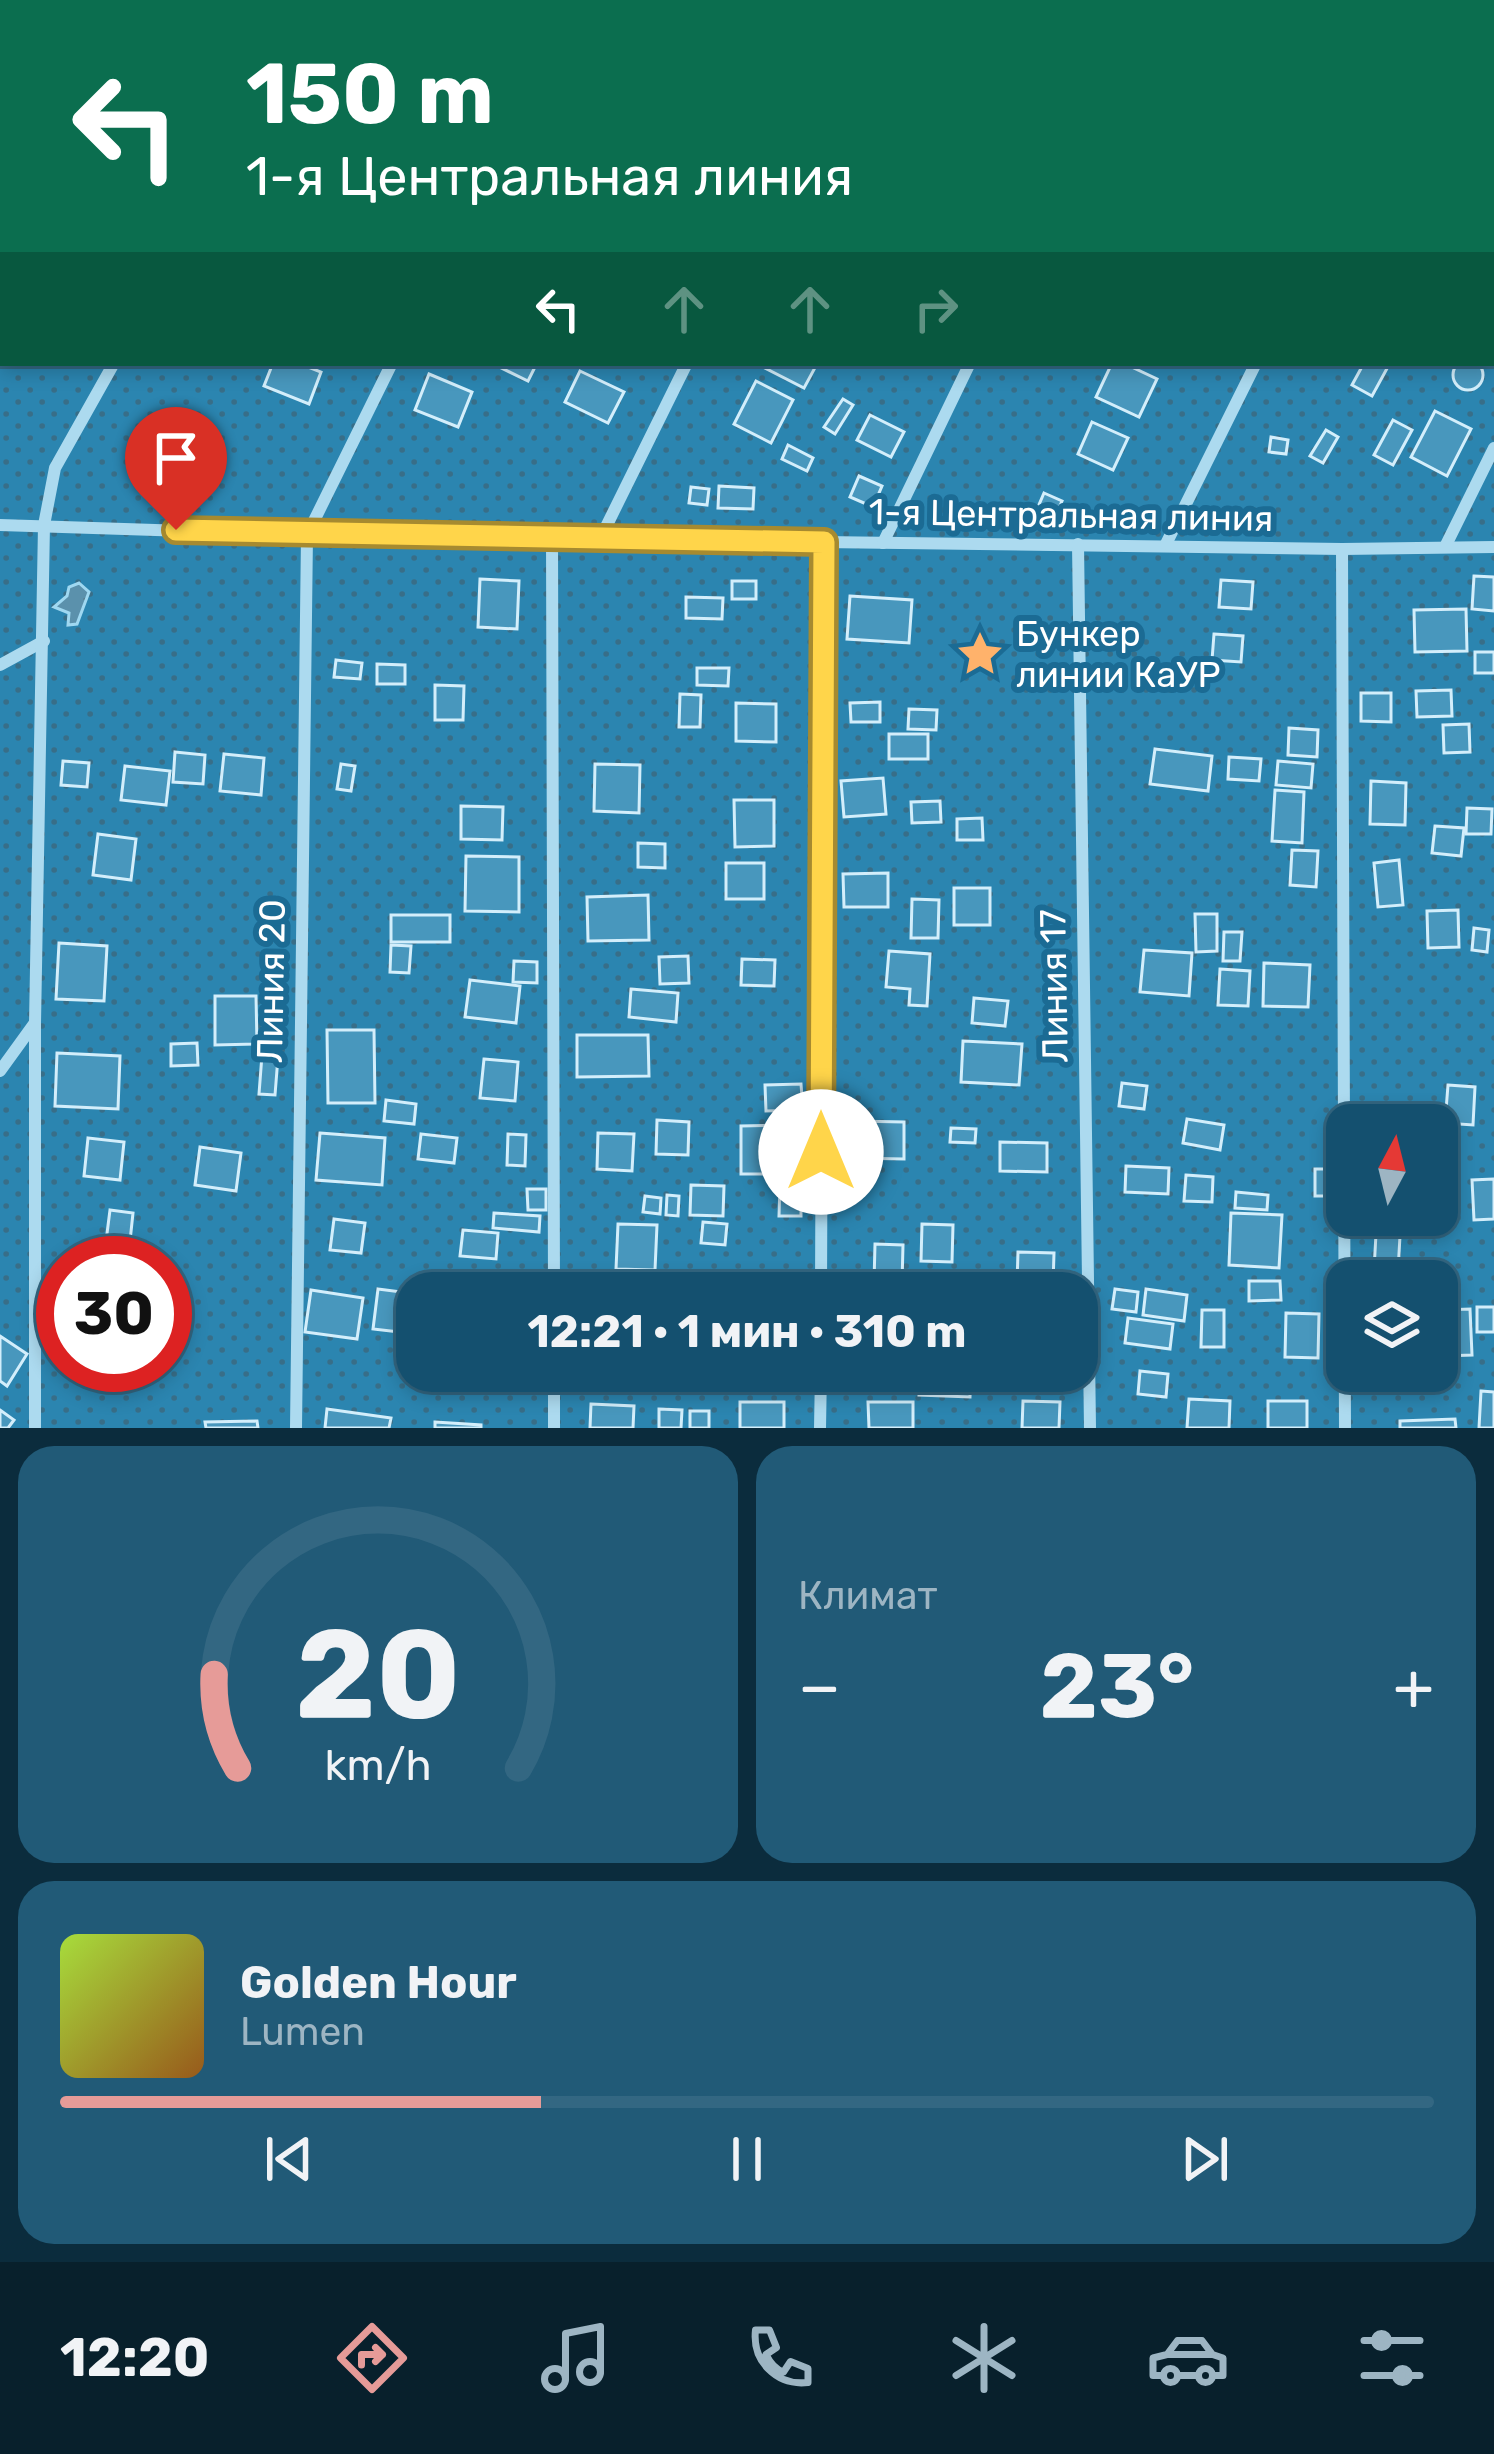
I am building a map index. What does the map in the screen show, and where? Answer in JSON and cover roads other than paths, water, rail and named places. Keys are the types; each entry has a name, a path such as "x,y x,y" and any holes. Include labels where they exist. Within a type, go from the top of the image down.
{"street":[{"path":"35,1428 34,1023 44,525 55,468 112,366"},
{"path":"307,535 391,366"},
{"path":"602,537 686,366"},
{"path":"883,543 969,366"},
{"path":"1166,544 1255,366"},
{"path":"1445,547 1494,448"},
{"name":"1-я Центральная линия","path":"0,525 307,535 1494,548"},
{"name":"Линия 20","path":"296,1428 307,535"},
{"path":"552,536 554,1272"},
{"path":"821,1272 824,542"},
{"name":"Линия 17","path":"1078,544 1090,1428"},
{"path":"1342,549 1345,1428"},
{"path":"0,665 44,641"},
{"path":"0,1071 34,1023"},
{"path":"554,1392 554,1428"},
{"path":"820,1392 820,1428"}],"water":[{"path":"79,583 89,592 77,624 68,625 69,613 54,607 67,596 69,587"}],"place":[{"name":"Бункер линии КаУР","path":"980,654"}]}
